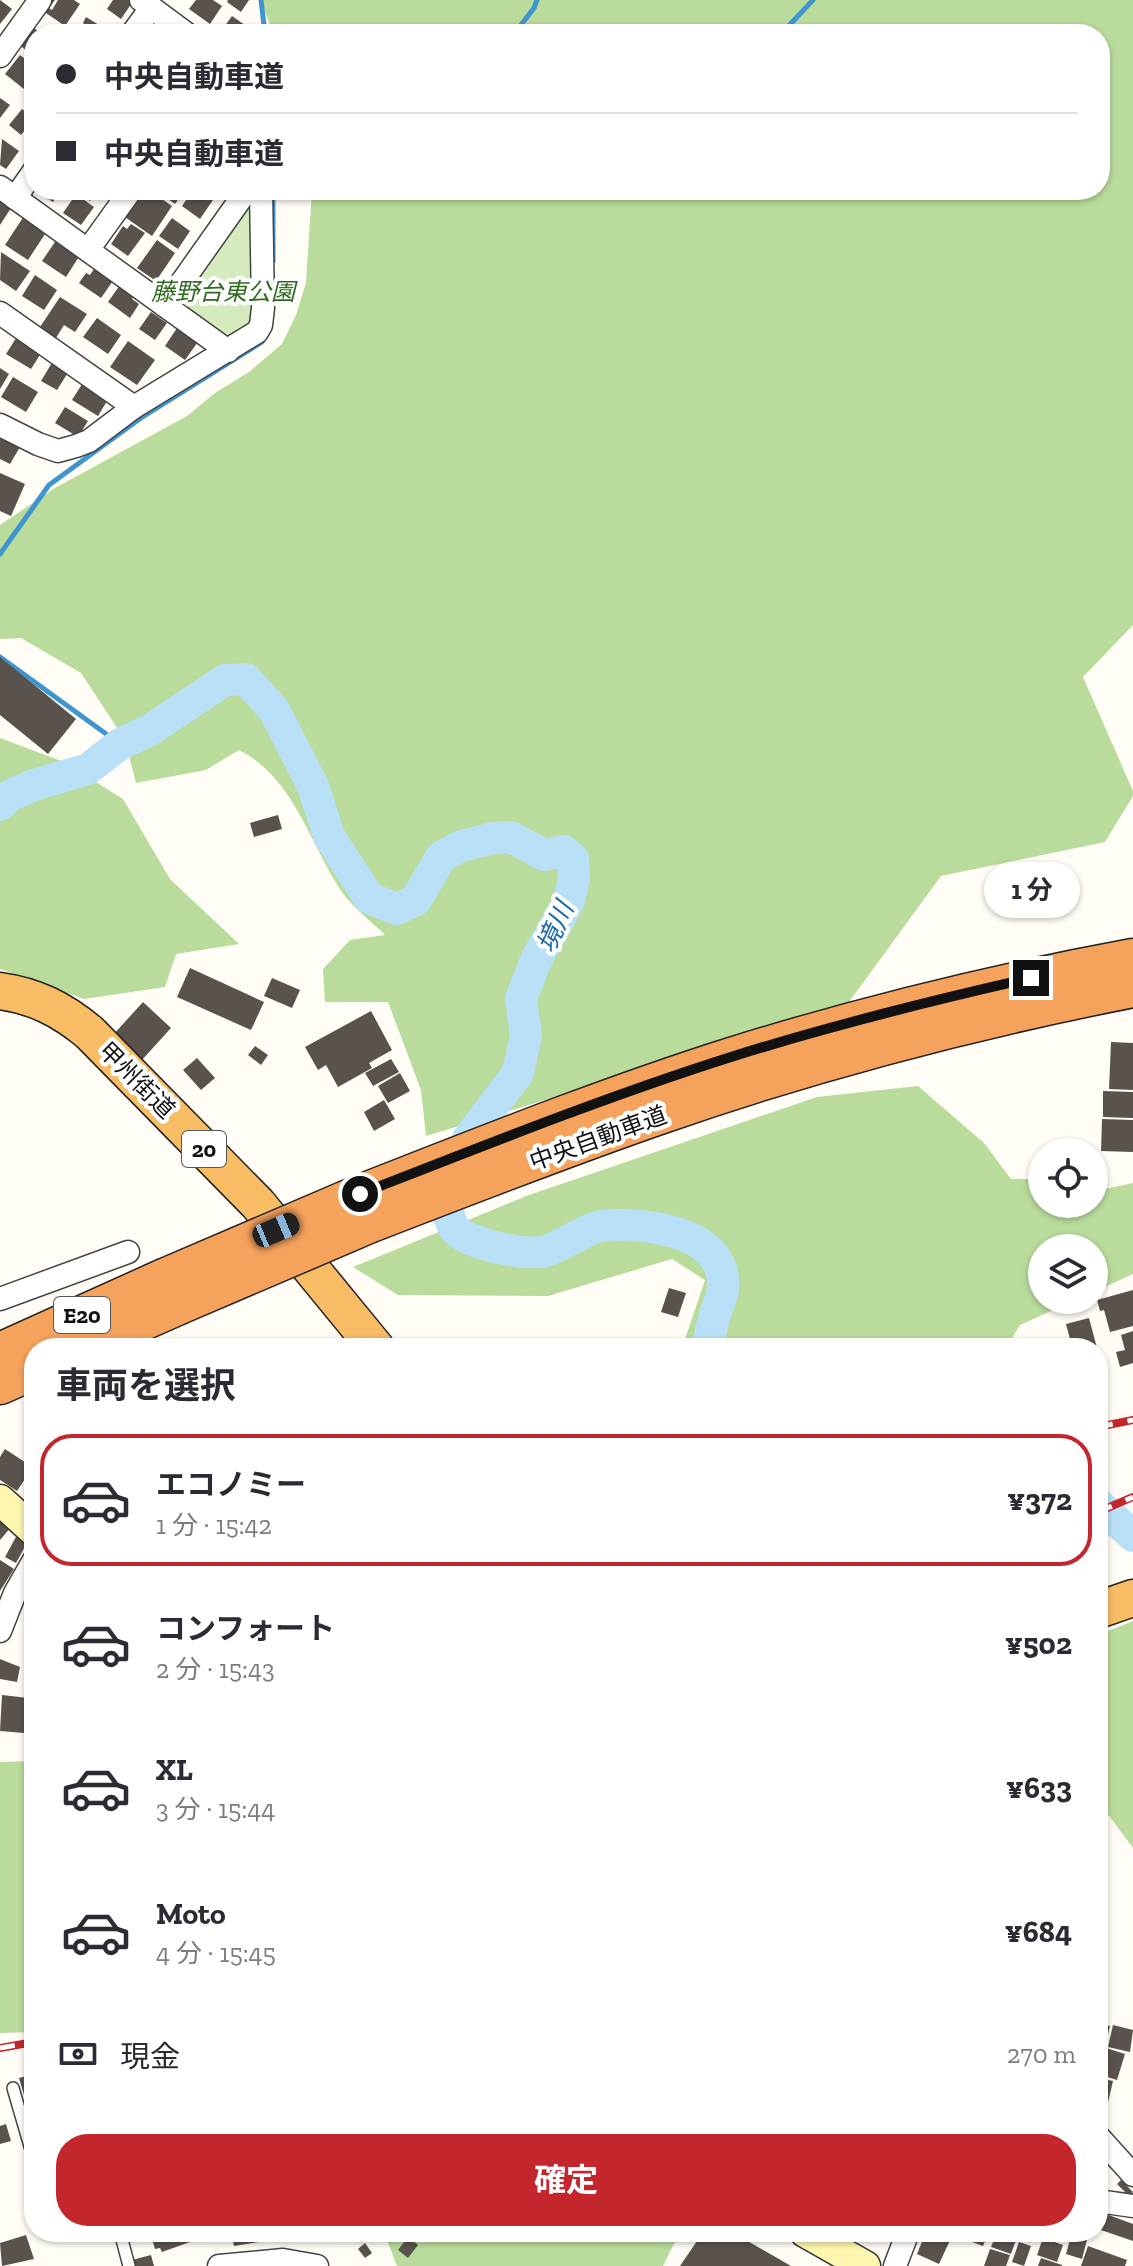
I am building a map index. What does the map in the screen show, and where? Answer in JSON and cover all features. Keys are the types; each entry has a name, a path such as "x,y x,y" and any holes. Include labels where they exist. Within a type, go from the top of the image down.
{"highway":[{"name":"中央自動車道","path":"98,1338 170,1292 360,1194 537,1125 730,1058 889,1013 1031,978 1133,958"},
{"name":"中央自動車道","path":"40,1338 371,1223 668,1112 825,1062 973,1023 1133,988"},
{"name":"甲州街道","path":"0,991 47,1003 69,1015 89,1032 258,1204 368,1338"},
{"name":"中央自動車道","path":"0,1352 24,1344"},
{"path":"0,1385 24,1374"},
{"path":"1108,1607 1133,1598"}],"main road":[{"path":"0,1500 24,1522"},
{"path":"823,2242 865,2266"}],"street":[{"path":"0,56 40,0"},
{"path":"137,24 146,4 173,24"},
{"path":"24,179 7,192 228,351"},
{"path":"88,250 124,200"},
{"path":"165,306 240,200"},
{"path":"0,425 58,451 89,441 134,407 257,332 261,325 261,200"},
{"path":"0,313 134,407"},
{"path":"0,1299 128,1252"},
{"path":"0,1631 24,1577"},
{"path":"1108,2147 1133,2175"},
{"path":"1108,2202 1133,2206"},
{"path":"895,2266 904,2242"},
{"path":"219,2266 283,2260 317,2266"}],"lane":[{"path":"13,2088 24,2126"},
{"path":"123,2242 129,2266"}],"green space":[{"path":"260,0 1133,0 1133,625 1083,677 1133,791 1133,796 1105,842 941,876 849,1002 710,1050 426,1136 421,1090 388,1002 325,1002 323,969 350,940 385,935 343,893 286,792 273,776 239,750 206,770 136,783 125,740 81,673 21,638 0,639 0,525 55,488 187,416 282,344 296,315 306,283 311,200 1110,200 1110,24 270,24"},
{"name":"藤野台東公園","path":"253,202 253,321 235,336 227,335 202,322 181,303 178,296 245,203"},
{"path":"0,738 64,762 123,799 170,879 239,944 176,954 165,987 84,999 0,969"},
{"path":"918,1086 984,1143 1011,1179 1028,1179 1028,1218 1108,1218 1108,1188 1133,1183 1133,1274 1108,1286 1108,1234 1028,1234 1028,1314 1044,1314 1020,1325 1012,1338 685,1338 705,1280 672,1259 548,1296 398,1295 353,1267 529,1195 817,1097"},
{"path":"1133,1621 1133,1848 1108,1814 1108,1631"},
{"path":"24,1761 24,2032 0,2033 0,1762"},
{"path":"388,2242 675,2242 663,2266 397,2266"}],"building":[{"path":"0,0 12,9 0,24"},
{"path":"52,0 55,0 49,8 52,10 58,0 74,0 80,4 66,24 43,11"},
{"path":"113,0 134,0 121,19 107,9"},
{"path":"196,0 213,0 222,6 210,24 189,9"},
{"path":"228,0 249,0 241,12"},
{"path":"232,16 244,24 226,24"},
{"path":"86,17 97,24 84,24"},
{"path":"20,55 24,58 24,89 5,74"},
{"path":"0,98 10,105 0,118"},
{"path":"22,109 24,110 24,131 21,135 9,125"},
{"path":"2,139 19,151 6,169 0,165"},
{"path":"0,200 11,208 0,225"},
{"path":"72,200 84,200 94,207 81,225 63,213"},
{"path":"132,200 163,200 172,206 152,236 122,215"},
{"path":"186,200 213,200 200,219 182,206"},
{"path":"24,216 47,231 28,260 5,245"},
{"path":"172,218 190,231 178,249 159,236"},
{"path":"131,224 145,233 128,256 111,244 123,226 127,229"},
{"path":"57,239 80,255 66,277 42,261"},
{"path":"157,240 175,253 156,281 137,268"},
{"path":"1,252 30,271 16,291 0,280"},
{"path":"101,268 115,278 101,298 79,283 86,273 90,275 94,269 98,272"},
{"path":"35,275 57,290 44,310 22,296"},
{"path":"120,285 135,295 132,299 139,304 130,318 108,302"},
{"path":"60,297 87,314 75,332 64,325 56,338 40,327"},
{"path":"151,312 167,323 155,340 139,329"},
{"path":"97,318 121,335 108,354 83,337"},
{"path":"179,325 200,339 185,360 165,346"},
{"path":"18,335 43,350 31,369 6,354"},
{"path":"128,341 155,360 137,385 110,367"},
{"path":"53,361 69,371 57,390 41,381"},
{"path":"0,368 9,374 0,389"},
{"path":"13,377 38,392 26,412 1,397"},
{"path":"84,381 110,396 98,416 72,400"},
{"path":"65,407 88,421 78,437 55,423"},
{"path":"0,435 20,447 10,464 0,459"},
{"path":"0,473 25,484 11,516 0,511"},
{"path":"0,657 76,719 48,754 0,715"},
{"path":"278,815 282,829 254,837 250,823"},
{"path":"190,968 264,1002 251,1030 177,997"},
{"path":"272,978 300,990 292,1008 264,996"},
{"path":"143,1002 171,1028 141,1061 113,1035"},
{"path":"371,1011 392,1050 369,1063 372,1068 338,1087 326,1065 318,1070 305,1047"},
{"path":"1111,1042 1133,1043 1133,1090 1109,1089"},
{"path":"255,1046 268,1055 261,1065 248,1055"},
{"path":"197,1058 215,1078 201,1090 183,1070"},
{"path":"391,1059 399,1072 373,1086 365,1073"},
{"path":"400,1073 410,1091 388,1103 378,1086"},
{"path":"1103,1091 1133,1092 1133,1118 1103,1117"},
{"path":"384,1100 395,1119 374,1131 364,1112"},
{"path":"1102,1119 1133,1120 1133,1152 1108,1151 1108,1138 1101,1138"},
{"path":"669,1288 686,1293 678,1317 661,1312"},
{"path":"1133,1290 1133,1326 1110,1332 1105,1314 1108,1314 1108,1297"},
{"path":"1089,1318 1094,1338 1070,1338 1066,1324"},
{"path":"1133,1331 1133,1363 1120,1367 1116,1352 1125,1350 1121,1335"},
{"path":"5,1449 24,1461 24,1480 17,1491 0,1480 0,1457"},
{"path":"0,1516 12,1526 0,1540"},
{"path":"17,1535 24,1539 24,1548 16,1563 5,1557"},
{"path":"0,1560 14,1569 0,1591"},
{"path":"0,1659 20,1667 17,1682 0,1679"},
{"path":"2,1695 24,1698 24,1733 0,1731"},
{"path":"1113,2025 1133,2030 1130,2052 1108,2047"},
{"path":"1108,2049 1125,2054 1117,2080 1108,2077"},
{"path":"24,2077 24,2095 19,2078"},
{"path":"1108,2080 1113,2081 1108,2102"},
{"path":"6,2124 11,2141 0,2144 0,2126"},
{"path":"1121,2180 1133,2192 1129,2196 1117,2184"},
{"path":"1108,2215 1133,2224 1133,2241 1108,2232"},
{"path":"24,2236 24,2242 28,2242 34,2259 2,2266 0,2243"},
{"path":"153,2242 190,2242 162,2252 160,2248 155,2249"},
{"path":"233,2242 259,2242 234,2246"},
{"path":"404,2242 418,2245 408,2258 398,2250"},
{"path":"696,2242 749,2242 791,2266 680,2266"},
{"path":"922,2242 949,2242 939,2264 917,2254"},
{"path":"993,2242 1015,2242 1011,2254 991,2247"},
{"path":"1019,2242 1031,2246 1024,2266 1012,2262"},
{"path":"1042,2242 1063,2245 1057,2262 1037,2255"},
{"path":"1069,2242 1086,2242 1082,2259 1066,2254"},
{"path":"365,2243 372,2253 365,2258 358,2249"},
{"path":"1088,2246 1127,2260 1125,2266 1081,2266"},
{"path":"990,2249 1010,2255 1006,2266 984,2266"},
{"path":"151,2255 154,2266 134,2266 132,2260"},
{"path":"1041,2258 1062,2265 1062,2266 1038,2266"}],"waterway":[{"path":"261,0 264,24"},
{"path":"522,24 537,0"},
{"path":"790,24 813,0"},
{"path":"273,200 273,261"},
{"path":"0,554 49,485 141,418 262,342 269,330"},
{"path":"0,657 120,744"},
{"name":"境川","path":"0,805 11,795 34,785 88,769 120,744 150,730 225,680 246,679 274,710 313,786 329,836 369,898 397,909 416,900 441,857 461,846 493,838 511,837 544,855 564,851 573,859 574,880 568,903 536,960 521,999 526,1035 518,1073 468,1139 446,1209 455,1229 464,1236 513,1251 546,1251 597,1227 619,1225 660,1229 698,1242 712,1254 721,1269 723,1289 709,1338"},
{"name":"境川","path":"1108,1513 1133,1536"}],"railway":[{"path":"1108,1425 1133,1420"},
{"path":"1108,1508 1133,1497"},
{"path":"0,2048 24,2044"}],"route":[{"path":"360,1194 537,1125 730,1058 818,1031 1031,978"}]}
